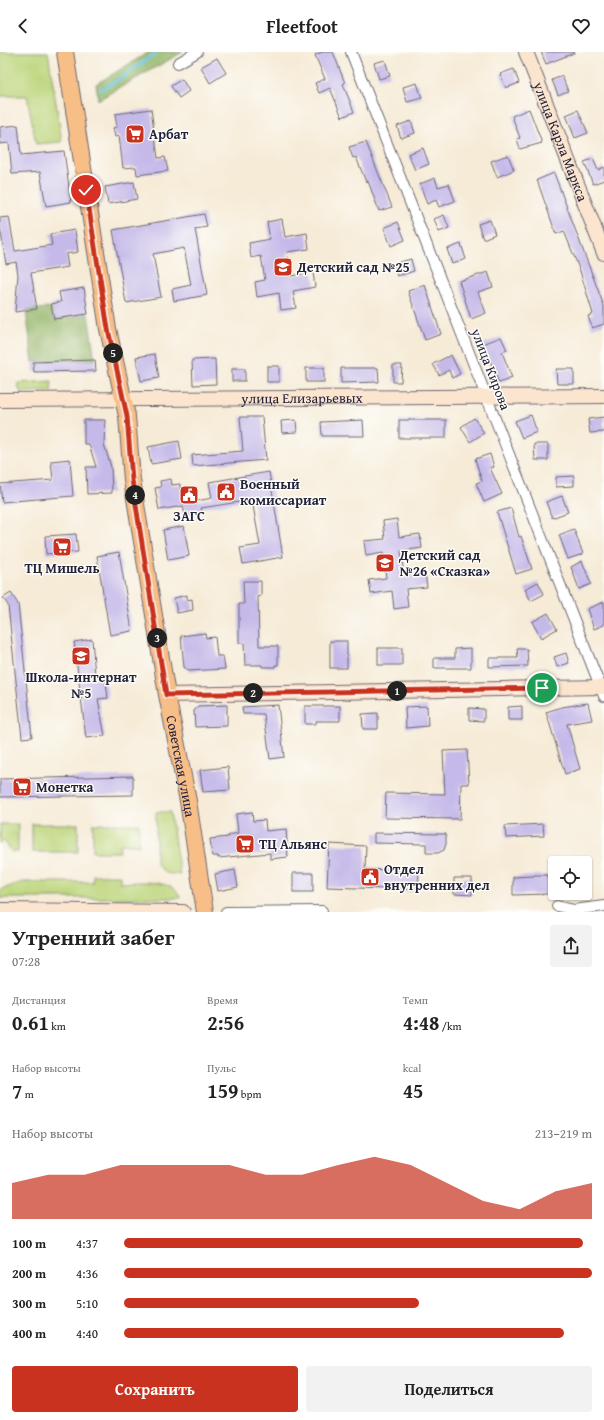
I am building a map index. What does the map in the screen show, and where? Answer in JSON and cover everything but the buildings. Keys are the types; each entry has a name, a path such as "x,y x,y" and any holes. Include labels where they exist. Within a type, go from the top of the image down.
{"main road":[{"name":"Советская улица","path":"64,52 108,329 127,416 132,480 166,695 188,801 205,912"}],"street":[{"path":"178,63 197,52"},
{"name":"улица Кирова","path":"351,52 603,690"},
{"name":"улица Карла Маркса","path":"526,52 604,253"},
{"name":"улица Елизарьевых","path":"0,400 604,396"},
{"path":"166,695 603,690"},
{"path":"557,906 574,910 604,906"},
{"path":"0,910 182,912"},
{"path":"226,912 322,911"}],"green space":[{"path":"0,52 48,52 62,142 36,144 27,96 0,96"},
{"path":"149,52 183,52 98,100 96,84"},
{"path":"52,307 54,319 88,314 95,360 33,362 26,311"},
{"path":"52,381 51,391 22,392 19,390 18,383"},
{"path":"156,812 170,812 180,875 165,873 156,863"},
{"path":"0,824 18,824 18,852 12,852 4,841 0,843"},
{"path":"32,824 78,824 78,852 32,852"},
{"path":"93,824 139,824 139,846 120,844 120,852 93,852"},
{"path":"93,875 120,875 120,883 145,882 163,884 171,887 177,892 180,898 0,898 0,890 22,882 93,882"}],"waterway":[{"path":"101,89 118,80 158,52"}],"place":[{"name":"Арбат","path":"135,134"},
{"name":"Детский сад №25","path":"283,267"},
{"name":"Военный комиссариат","path":"226,492"},
{"name":"ЗАГС","path":"189,495"},
{"name":"ТЦ Мишель","path":"62,547"},
{"name":"Детский сад №26 «Сказка»","path":"385,563"},
{"name":"Школа-интернат №5","path":"81,656"},
{"name":"Монетка","path":"22,787"},
{"name":"ТЦ Альянс","path":"245,844"},
{"name":"Отдел внутренних дел","path":"370,877"}],"route":[{"path":"86,190 108,329 127,416 132,480 166,695 542,688"}]}
